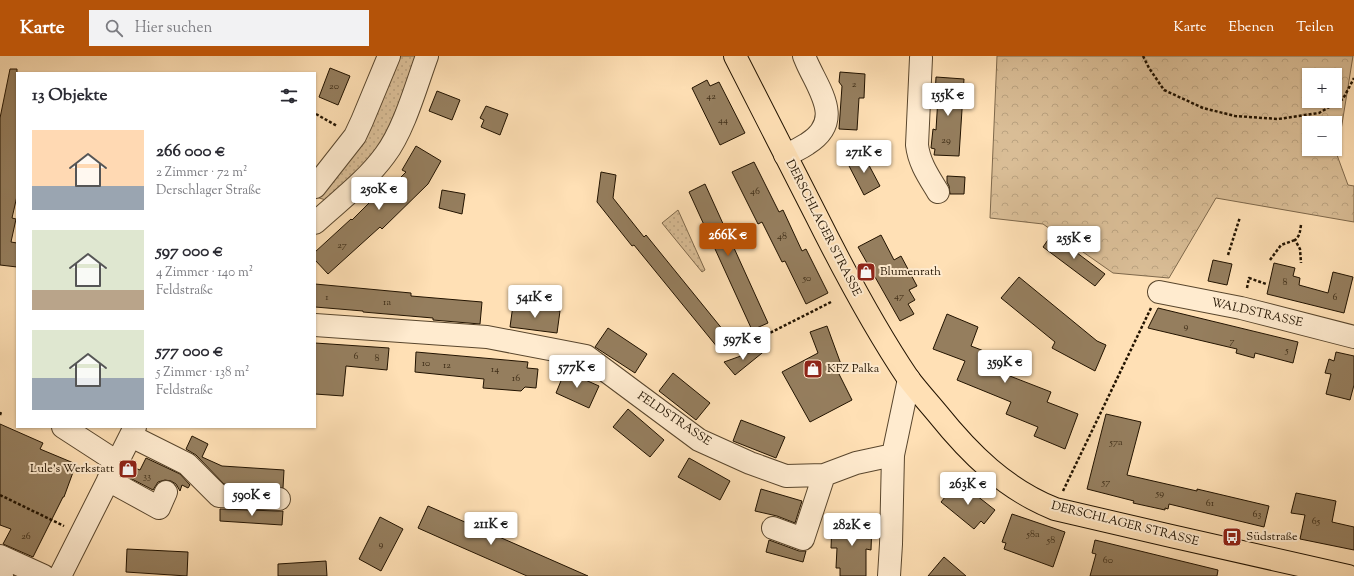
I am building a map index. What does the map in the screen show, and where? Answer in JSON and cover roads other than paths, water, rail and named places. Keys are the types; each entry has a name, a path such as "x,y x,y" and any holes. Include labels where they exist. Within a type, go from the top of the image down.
{"main road":[{"name":"DERSCHLAGER STRASSE","path":"735,56 854,291 882,337 909,379 959,441 987,467 1026,495 1055,509 1348,576"}],"street":[{"path":"316,186 355,136 388,56"},
{"path":"316,220 370,173 386,154 400,128 427,56"},
{"path":"785,155 808,144 821,133 828,118 828,107 804,56"},
{"path":"925,57 917,145 921,163 938,192"},
{"name":"WALDSTRASSE","path":"1159,292 1241,308 1354,337"},
{"name":"FELDSTRASSE","path":"316,325 487,338 586,356 699,440 750,463 786,476 824,475 856,463 894,454"},
{"path":"889,576 894,454 909,379"},
{"path":"64,428 113,471 159,508 166,492"},
{"path":"0,556 60,575 133,431 187,464 219,496 279,500"},
{"path":"773,528 803,539 824,475"}],"place":[{"name":"Blumenrath","path":"866,272"},
{"name":"KFZ Palka","path":"813,369"},
{"name":"Lule's Werkstatt","path":"128,469"},
{"name":"Südstraße","path":"1232,537"}]}
